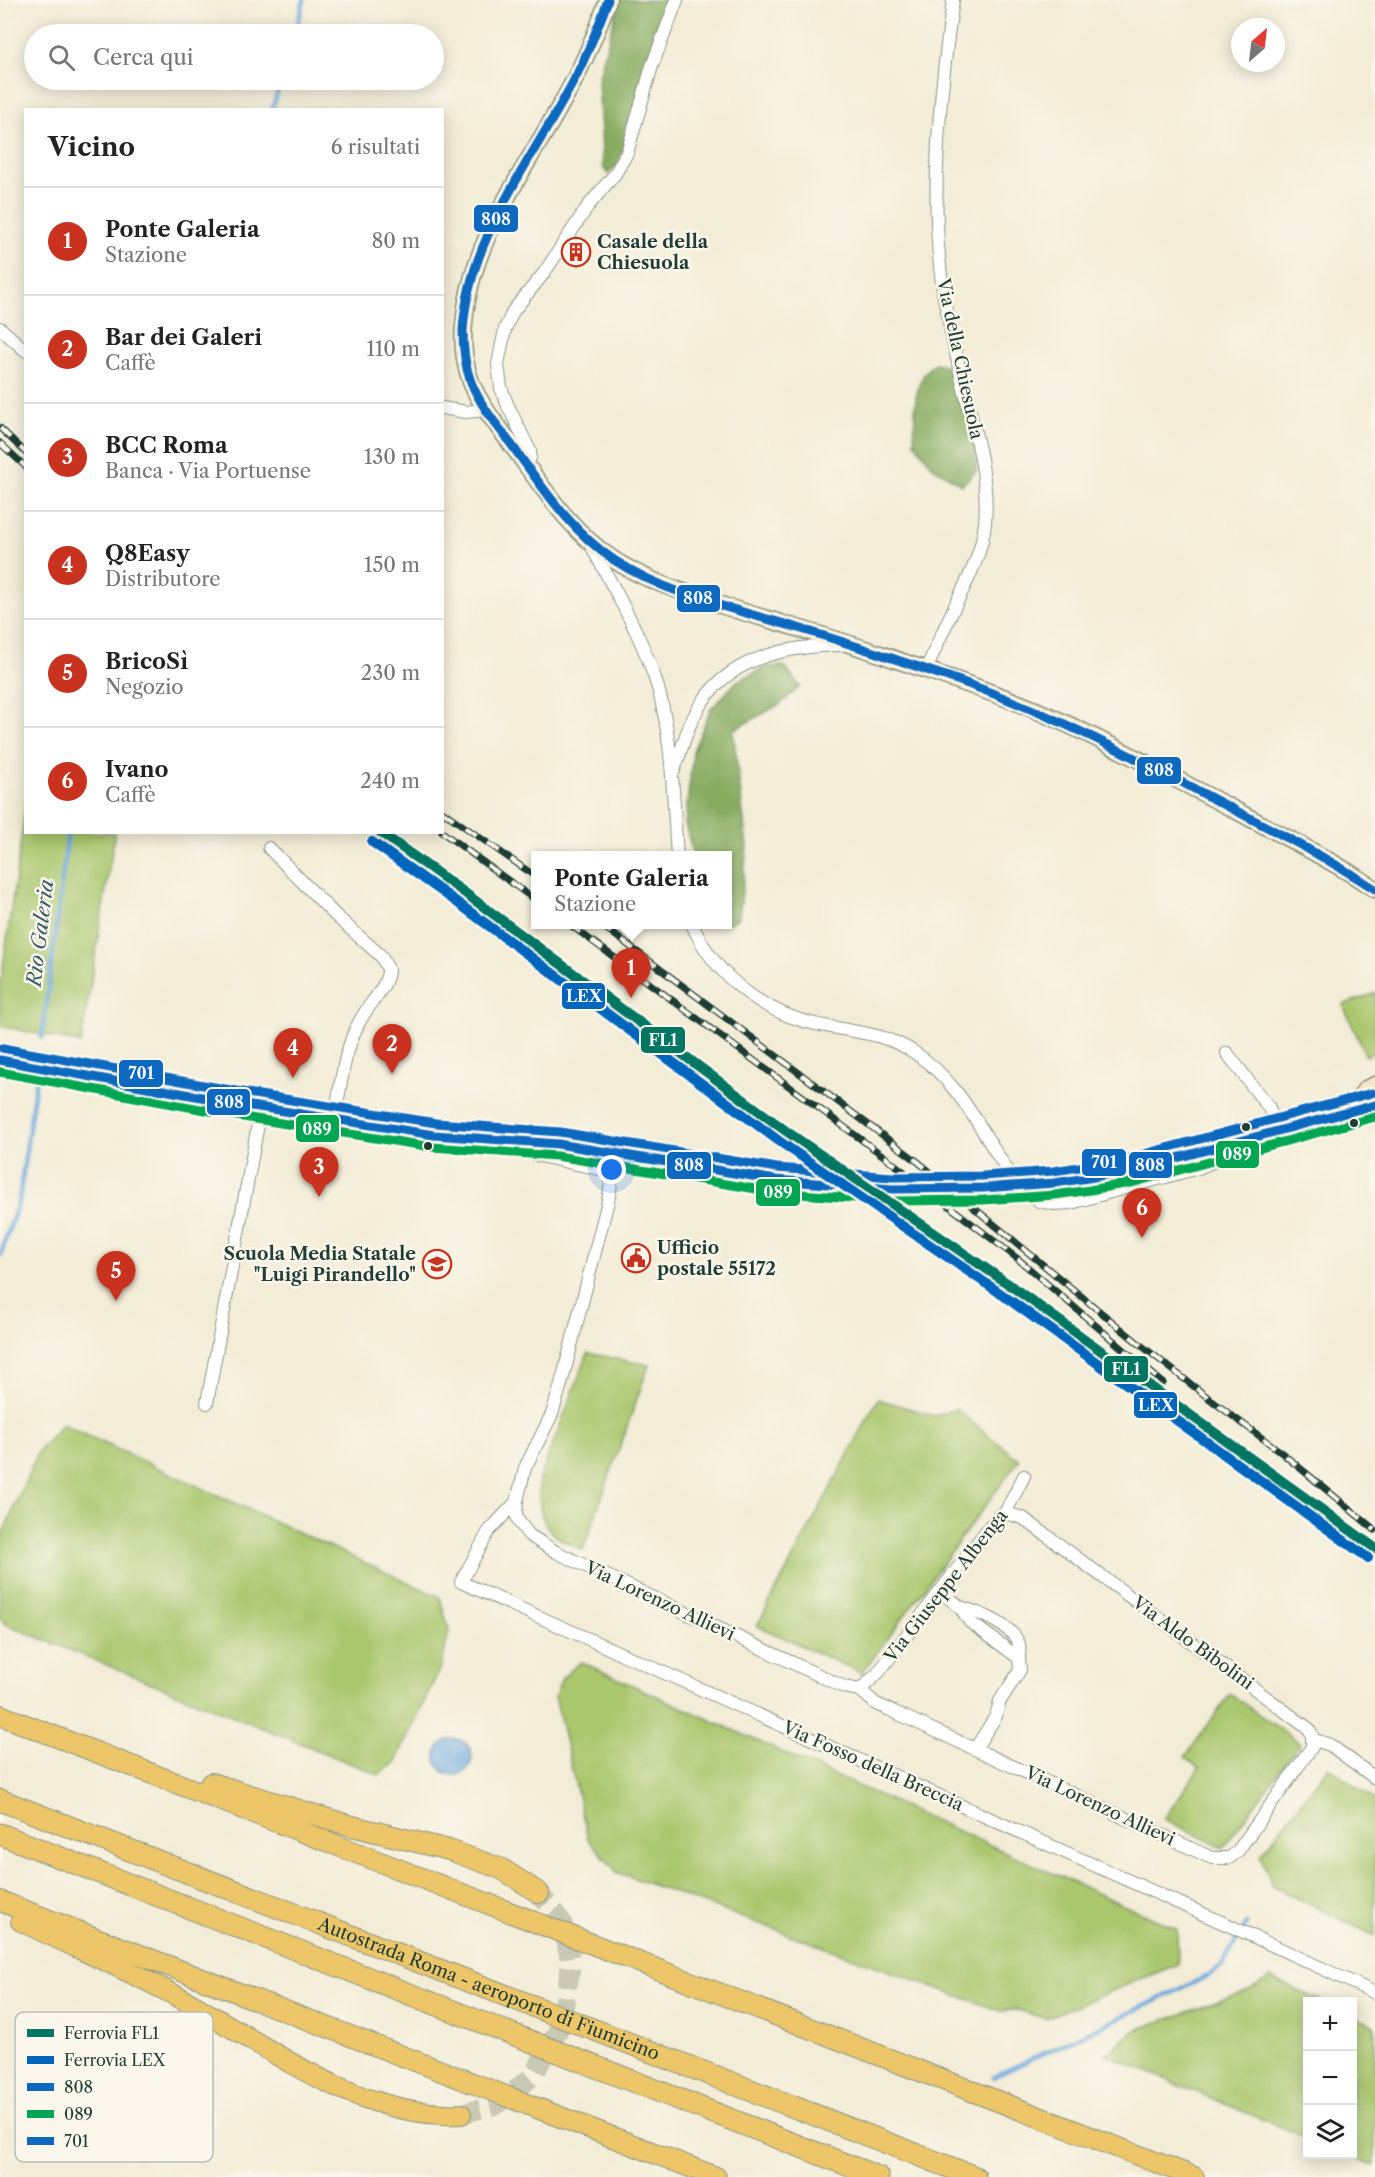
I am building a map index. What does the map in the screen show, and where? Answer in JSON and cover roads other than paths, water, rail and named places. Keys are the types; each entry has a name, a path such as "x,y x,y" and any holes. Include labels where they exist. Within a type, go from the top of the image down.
{"highway":[{"path":"0,1715 1194,2177"},
{"path":"130,1765 159,1766 348,1825 449,1850 502,1869 539,1893"},
{"name":"Autostrada Roma - aeroporto di Fiumicino","path":"0,1800 975,2177"},
{"name":"Autostrada Roma - aeroporto di Fiumicino","path":"0,1834 878,2177"},
{"path":"0,1901 716,2177"},
{"path":"0,1911 204,2012"},
{"path":"213,2017 272,2053 337,2087 404,2110 437,2115 461,2114"}],"main road":[{"path":"608,0 588,53 494,222 472,281 465,310 464,356 473,386 486,410 559,509 589,542 619,563 654,582 757,616 853,644 1014,701 1119,749 1308,849 1375,889"},
{"path":"0,1060 261,1108 456,1137 558,1144 734,1174 872,1189 938,1190 1021,1186 1132,1170 1375,1104"},
{"path":"1349,1111 1366,1089 1375,1085"}],"street":[{"path":"527,466 530,452 503,396 500,380 499,354 505,329 513,311 544,273 581,216 615,174 627,153 652,66 677,0"},
{"name":"Via della Chiesuola","path":"926,670 978,555 986,512 985,484 980,454 943,289 936,209 942,104 953,0"},
{"path":"0,328 24,349"},
{"path":"444,408 466,412 486,410"},
{"path":"589,542 639,640 653,674 663,709 671,777 676,851"},
{"path":"671,777 697,710 708,695 729,675 755,660 784,650 809,646 853,644"},
{"path":"269,848 335,915 381,956 388,969 386,981 354,1032 345,1062 335,1119"},
{"path":"695,929 709,954 724,973 759,1001 796,1019 884,1037 906,1047 929,1062 960,1096 1018,1185 1039,1201 1055,1204 1071,1203 1198,1168 1278,1131 1269,1108 1227,1053"},
{"path":"207,1403 261,1108"},
{"name":"Via Lorenzo Allievi","path":"525,1142 527,1149 535,1155 613,1172 601,1231 562,1381 552,1414 525,1468 516,1501 516,1514 523,1529 538,1541 556,1552 844,1687 860,1690 876,1704 1212,1858 1229,1858 1237,1852 1312,1747 1312,1739"},
{"name":"Via Giuseppe Albenga","path":"860,1690 878,1673 990,1526 1005,1513 1024,1476"},
{"name":"Via Fosso della Breccia","path":"516,1501 489,1531 461,1582 1234,1927 1375,1993"},
{"name":"Via Aldo Bibolini","path":"1005,1513 1023,1518 1276,1703 1309,1729 1312,1739 1330,1745 1375,1778"},
{"path":"940,1592 960,1607 970,1622 1019,1658 1020,1670 1000,1701 996,1716 975,1749"}],"water":[{"path":"454,1739 467,1744 472,1757 467,1770 454,1775 441,1770 436,1757 441,1744"}],"waterway":[{"name":"Rio Galeria","path":"298,24 304,0"},
{"name":"Rio Galeria","path":"273,108 278,90"},
{"name":"Rio Galeria","path":"42,1038 68,834"},
{"name":"Rio Galeria","path":"0,1256 19,1200 36,1079"},
{"path":"993,2077 1208,1976 1222,1965 1246,1924"}],"tunnel":[{"path":"461,2114 498,2104 533,2076 561,2025 571,1964 562,1922 539,1893"}],"railway":[{"path":"0,428 24,451"},
{"path":"0,443 24,465"},
{"path":"444,812 531,873"},
{"path":"444,833 531,897"},
{"path":"576,929 889,1160 1018,1259 1163,1383"},
{"path":"607,929 917,1161 1137,1342 1277,1449 1375,1530"}],"rail line":[{"name":"FL1","path":"383,834 786,1131 1007,1283 1375,1548"},
{"name":"LEX","path":"372,842 779,1141 1000,1293 1368,1558"}],"place":[{"name":"Casale della Chiesuola","path":"576,252"},
{"name":"Ponte Galeria","path":"631,998"},
{"name":"Bar dei Galeri","path":"392,1074"},
{"name":"Q8Easy","path":"293,1078"},
{"name":"BCC Roma","path":"319,1197"},
{"name":"Ivano","path":"1142,1238"},
{"name":"Ufficio postale 55172","path":"636,1258"},
{"name":"Scuola Media Statale \"Luigi Pirandello\"","path":"437,1264"},
{"name":"BricoSì","path":"116,1301"}]}
